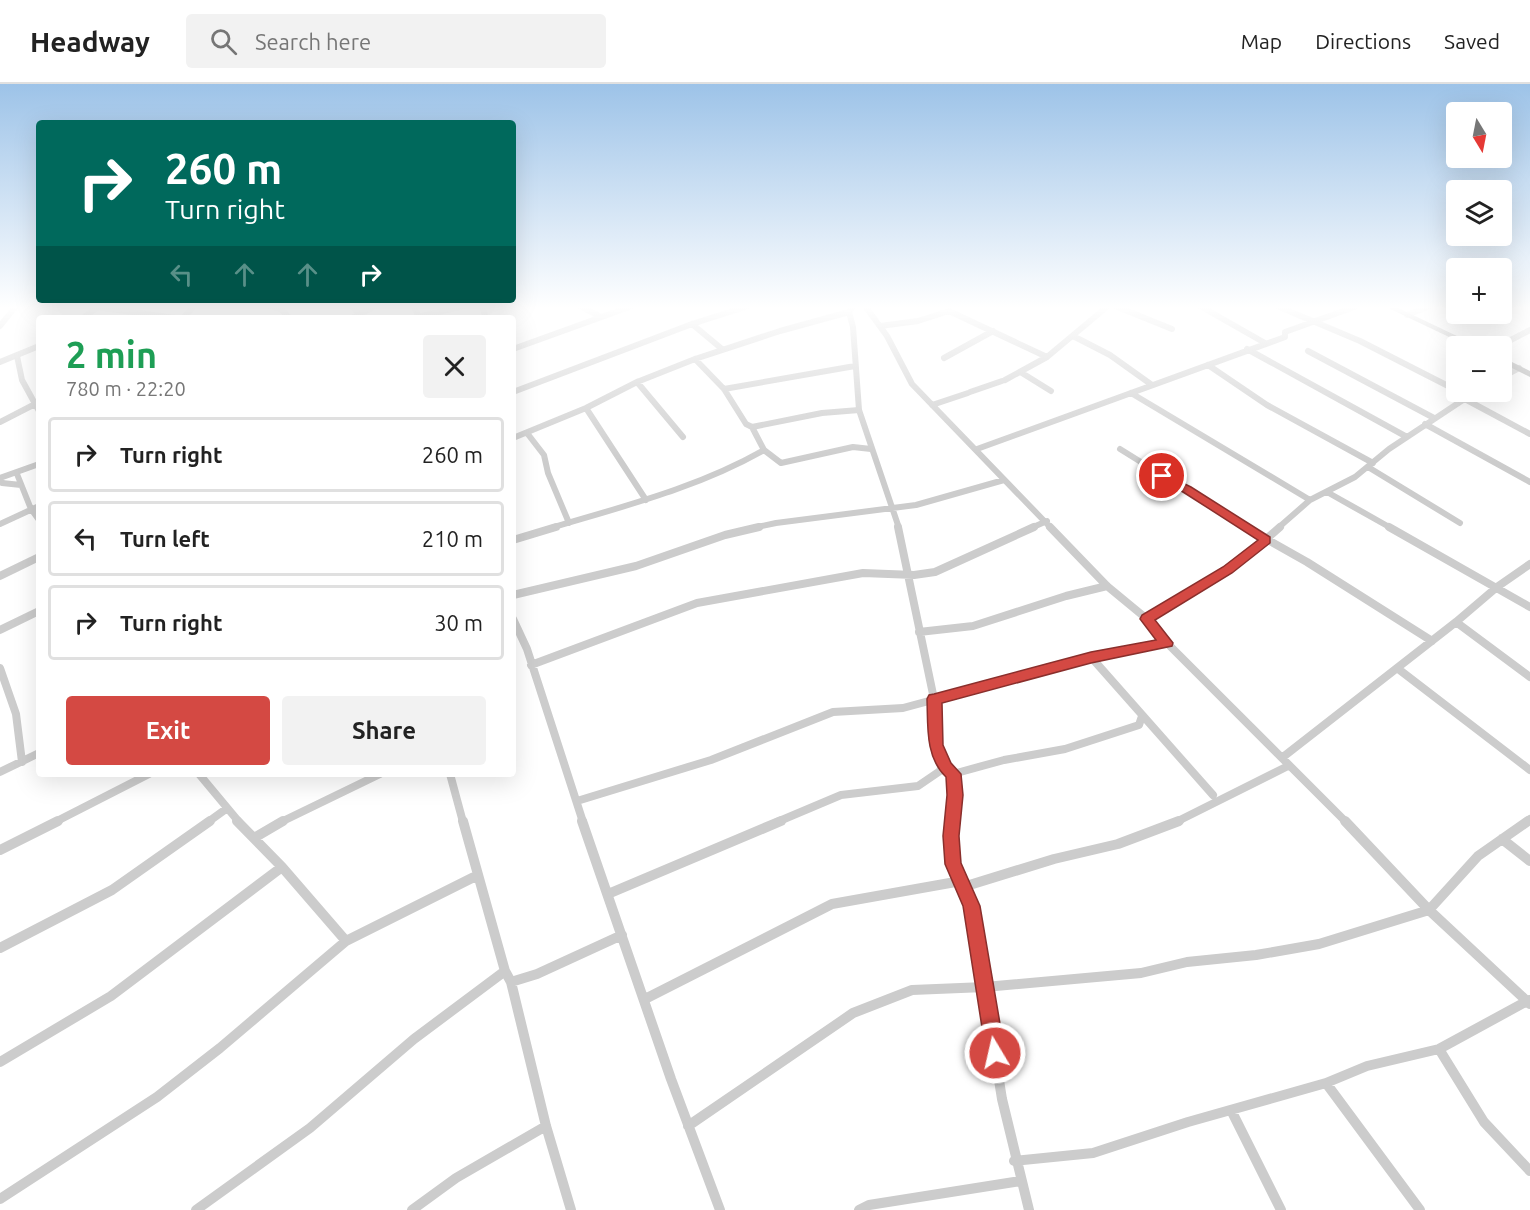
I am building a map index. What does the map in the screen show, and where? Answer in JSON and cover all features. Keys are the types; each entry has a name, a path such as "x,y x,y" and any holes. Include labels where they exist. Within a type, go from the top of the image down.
{"main road":[{"path":"1512,365 1530,374"}],"street":[{"path":"18,359 22,380 36,401"},
{"path":"516,391 601,359"},
{"path":"516,437 586,408 637,382 695,359 724,389 746,424 752,427 764,450 781,463 853,447 871,449"},
{"path":"855,359 859,410 893,509 908,574 934,699 936,745 946,767 953,774 955,795 951,836 953,864 972,906 1014,1161 1029,1210"},
{"path":"898,359 912,384 977,449 1004,480 1047,521 1107,586 1147,619 1167,643 1283,757 1288,766 1332,807 1429,910 1529,1002 1439,1049 1367,1066 1326,1083 1093,1153 1014,1161"},
{"path":"932,405 1022,373 1045,359"},
{"path":"1115,359 1152,385"},
{"path":"977,449 1015,437 1224,359"},
{"path":"1264,359 1407,437"},
{"path":"1322,359 1434,418"},
{"path":"1393,359 1446,386"},
{"path":"1208,365 1267,405 1370,465 1460,523"},
{"path":"724,389 792,380 855,366"},
{"path":"1512,372 1519,368"},
{"path":"1022,373 1051,391"},
{"path":"637,382 683,436"},
{"path":"1131,393 1310,500"},
{"path":"1147,619 1227,570 1266,540 1310,500 1356,477 1452,402"},
{"path":"1475,402 1530,434"},
{"path":"0,422 36,404"},
{"path":"586,408 646,500"},
{"path":"752,427 822,413 859,410"},
{"path":"1425,424 1530,483"},
{"path":"527,433 544,455 548,473 569,523"},
{"path":"1120,449 1432,641"},
{"path":"516,539 646,500 734,467 764,450"},
{"path":"21,485 2,483 0,478 36,465"},
{"path":"16,474 36,516"},
{"path":"516,594 636,566 725,535 776,523 893,509 934,501 1004,480"},
{"path":"1327,492 1530,607"},
{"path":"0,524 36,507"},
{"path":"531,665 698,603 833,577 935,572 1047,521"},
{"path":"0,576 36,558"},
{"path":"1283,757 1456,622 1497,587 1530,564"},
{"path":"919,632 973,626 1066,596 1107,586"},
{"path":"0,630 36,612"},
{"path":"1456,622 1530,677"},
{"path":"516,625 527,649 622,935 688,1126 720,1210"},
{"path":"577,801 711,760 833,712 903,708 1091,657 1167,643"},
{"path":"1091,657 1213,795"},
{"path":"0,668 15,701 22,740 22,762"},
{"path":"1397,668 1530,770"},
{"path":"953,774 1004,760 1065,749 1139,725 1142,716"},
{"path":"0,772 36,755"},
{"path":"608,894 841,795 918,786 940,771 942,765 946,767"},
{"path":"645,999 832,904 962,884 1128,840 1176,822 1288,766"},
{"path":"0,850 143,777"},
{"path":"202,777 226,809 282,867 346,941"},
{"path":"254,838 294,814 374,777"},
{"path":"451,777 505,971 511,982 546,1126 571,1210"},
{"path":"0,948 112,890 226,809"},
{"path":"688,1126 853,1013 879,1000 912,990 985,987 1141,973 1187,962 1256,955 1319,944 1429,910 1478,856 1530,819"},
{"path":"1502,839 1530,861"},
{"path":"0,1062 111,996 282,867"},
{"path":"0,1199 157,1097 220,1048 346,941 478,875"},
{"path":"511,982 537,974 622,935"},
{"path":"196,1210 310,1128 414,1040 505,971"},
{"path":"1439,1049 1484,1122 1530,1171"},
{"path":"1326,1083 1420,1210"},
{"path":"1231,1110 1281,1210"},
{"path":"412,1210 456,1178 546,1126"},
{"path":"859,1210 869,1205 1020,1181"}],"route":[{"path":"995,1053 972,906 953,864 951,836 955,795 953,774 946,767 936,745 934,699 1091,657 1167,643 1147,619 1227,570 1266,540 1187,489 1162,476"}]}
